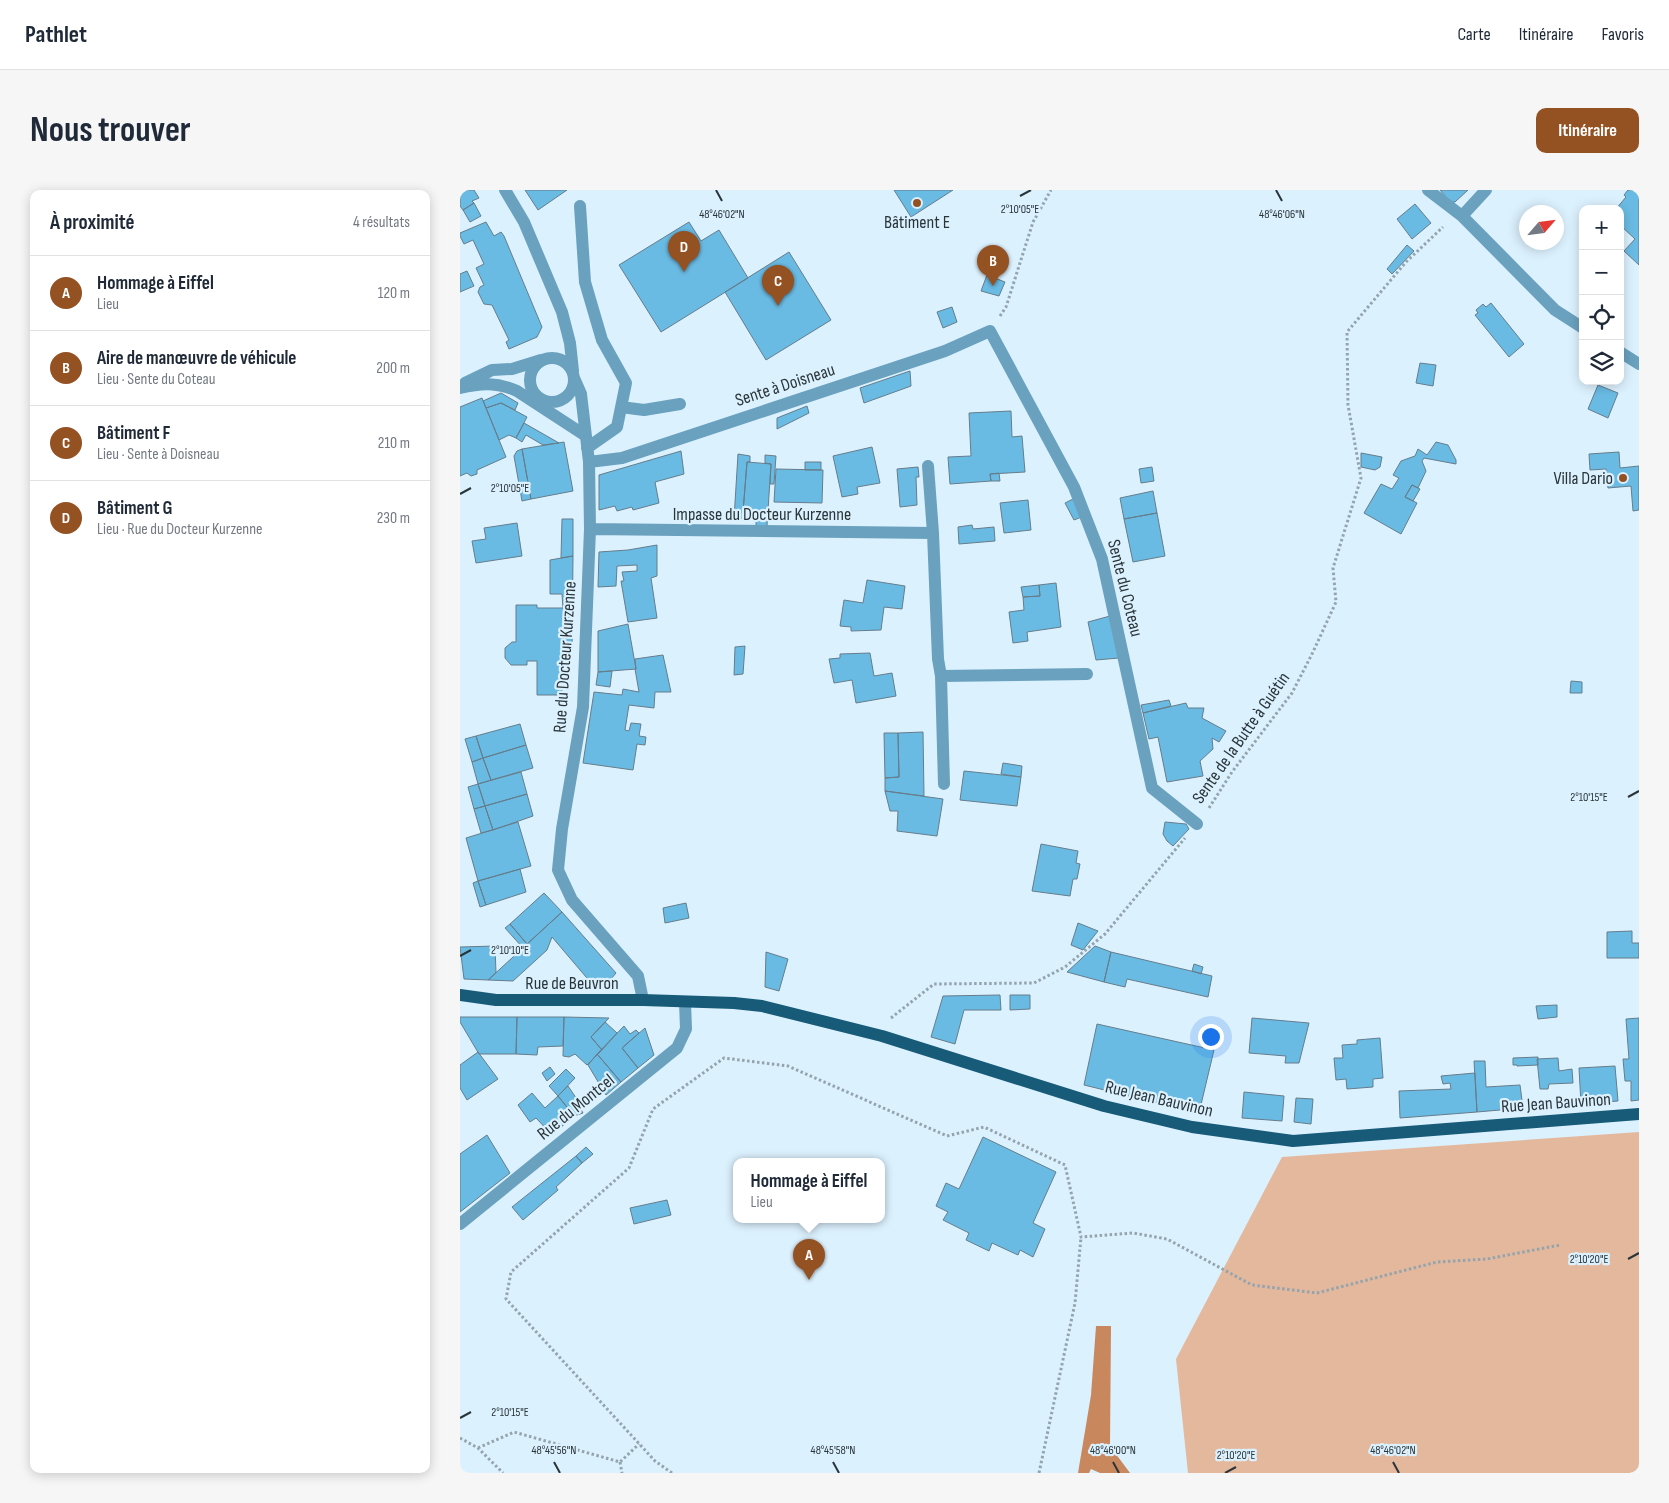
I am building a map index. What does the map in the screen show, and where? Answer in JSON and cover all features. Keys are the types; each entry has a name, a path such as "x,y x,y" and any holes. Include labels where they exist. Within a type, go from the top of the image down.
{"main road":[{"name":"Rue de Beuvron","path":"460,995 496,1000 643,1000 685,1002"},
{"name":"Rue Jean Bauvinon","path":"685,1002 734,1003 762,1006 882,1036 1104,1106 1192,1126 1293,1141 1639,1114"}],"street":[{"name":"Rue du Docteur Kurzenne","path":"505,190 524,222 562,312 570,344 574,374 581,394 589,462 590,529 583,707 562,829 558,870 572,900 638,976 643,1000"},
{"path":"1428,190 1459,214 1555,310 1579,325"},
{"path":"1459,214 1486,190"},
{"path":"543,359 530,375 532,389 554,415 586,442 617,427 626,383 602,340 585,282 580,206"},
{"name":"Sente à Doisneau","path":"589,462 622,458 945,351 990,331"},
{"name":"Sente du Coteau","path":"990,331 1074,487 1102,559 1152,788 1197,824"},
{"path":"1624,355 1639,364"},
{"path":"460,387 492,370 512,369 543,359 557,358 569,365 574,374 572,391 562,400 548,402 536,395"},
{"path":"460,387 489,383 505,385 554,415"},
{"path":"621,407 644,410 680,404"},
{"path":"928,466 933,533 938,659 941,676 944,784"},
{"name":"Impasse du Docteur Kurzenne","path":"590,529 933,533"},
{"path":"941,676 1086,674"},
{"name":"Rue du Montcel","path":"460,1224 677,1048 686,1029 685,1002"}],"path":[{"path":"990,331 1006,307 1033,222 1050,190"},
{"name":"Sente de la Butte à Guétin","path":"886,1022 934,984 1034,983 1065,967 1105,934 1197,824 1232,772 1292,693 1336,602 1333,568 1361,478 1348,405 1347,332 1406,262 1459,214"},
{"path":"672,1473 655,1461 506,1299 511,1272 629,1168 653,1109 724,1058 788,1066 947,1136 984,1127 1065,1165 1081,1237 1075,1303 1039,1473"},
{"path":"1081,1237 1133,1233 1166,1239 1252,1285 1317,1293 1437,1262 1487,1259 1560,1245"},
{"path":"478,1448 514,1432 620,1462"},
{"path":"460,1438 478,1448 502,1473"},
{"path":"620,1462 639,1444"},
{"path":"620,1462 622,1473"}],"shaded area":[{"path":"1639,1132 1639,1473 1188,1473 1176,1359 1282,1157"},
{"path":"1096,1326 1111,1326 1110,1446 1130,1473 1100,1473 1091,1469 1089,1473 1078,1473 1091,1395"}],"building":[{"path":"460,190 474,190 479,198 472,201 474,203 463,210 460,206"},
{"path":"525,190 567,190 538,210"},
{"name":"Bâtiment E","path":"894,190 953,190 911,217"},
{"path":"1440,190 1468,190 1455,202 1450,202"},
{"path":"1628,190 1639,190 1639,265 1624,251 1635,239 1624,229 1624,205 1619,205 1626,197 1624,195"},
{"path":"474,203 481,216 470,222 463,210"},
{"path":"1415,204 1431,223 1412,239 1397,219"},
{"path":"486,222 494,236 501,232 504,236 542,327 537,337 509,349 506,342 509,340 492,305 484,304 478,292 480,287 484,285 476,268 484,264 473,240 464,244 460,236 460,233"},
{"path":"689,222 701,241 719,230 748,278 661,332 619,265"},
{"path":"1407,245 1414,251 1392,274 1387,269"},
{"path":"789,252 831,320 766,360 725,292"},
{"path":"467,271 474,286 460,292 460,274"},
{"path":"987,275 1005,282 999,296 981,291"},
{"path":"1491,303 1524,344 1509,357 1475,315 1478,313 1476,310 1483,304 1486,307"},
{"path":"952,307 957,322 943,328 937,312"},
{"path":"1420,363 1436,365 1433,386 1416,383"},
{"path":"910,371 911,386 864,403 860,388"},
{"path":"1598,385 1618,393 1608,418 1588,409"},
{"path":"501,393 518,403 515,410 501,403 486,408 483,401"},
{"path":"482,398 506,457 477,470 477,474 471,476 467,473 460,476 460,407"},
{"path":"501,403 527,417 516,438 509,435 499,440 486,408"},
{"path":"807,406 809,413 777,429 777,418"},
{"path":"1011,411 1012,437 1022,436 1025,472 990,474 991,481 950,484 948,457 971,456 969,413"},
{"path":"524,423 559,443 543,445 526,435 522,442 516,438"},
{"path":"564,442 573,491 531,499 522,449"},
{"path":"1436,442 1448,445 1456,460 1456,464 1424,458 1422,461 1426,471 1418,488 1412,485 1405,497 1417,503 1401,534 1364,513 1381,484 1392,489 1399,478 1393,475 1401,461 1415,456 1418,449 1427,455"},
{"path":"872,447 880,483 857,487 858,494 842,497 833,456"},
{"path":"522,449 531,499 522,501 514,456 517,451"},
{"path":"681,451 684,474 655,482 659,503 633,510 632,507 617,511 615,506 599,510 599,475"},
{"name":"Villa Dario","path":"1619,452 1620,468 1639,466 1639,510 1633,511 1631,486 1608,488 1606,469 1590,470 1589,454"},
{"path":"1361,453 1382,457 1380,467 1375,470 1361,467"},
{"path":"738,454 750,456 750,462 747,462 743,512 740,512 739,518 734,519"},
{"path":"765,455 776,456 774,484 770,484 771,464 765,463"},
{"path":"747,462 771,464 767,526 756,526 756,519 739,518 740,512 743,512"},
{"path":"805,462 821,462 821,470 805,470"},
{"path":"918,467 919,477 916,477 917,505 900,507 897,469"},
{"path":"1152,467 1154,481 1141,483 1139,469"},
{"path":"776,469 823,470 822,503 774,502"},
{"path":"999,473 1000,481 991,481 990,474"},
{"path":"1412,485 1420,489 1413,501 1405,497"},
{"path":"1153,491 1157,513 1124,519 1120,498"},
{"path":"1075,498 1084,516 1074,520 1065,503"},
{"path":"1028,500 1031,530 1004,533 1000,503"},
{"path":"1157,513 1165,556 1133,562 1124,519"},
{"path":"562,519 573,519 573,556 561,558"},
{"path":"517,523 522,556 476,563 472,541 486,539 484,528"},
{"path":"972,525 973,529 994,527 995,541 959,544 958,527"},
{"path":"657,545 657,576 651,578 657,618 628,622 621,581 624,581 622,572 637,571 637,565 617,566 616,586 598,587 599,552"},
{"path":"573,556 572,650 562,649 562,695 537,695 537,661 527,661 527,665 511,665 505,658 505,648 512,642 516,642 516,605 537,605 537,608 563,608 562,594 550,594 550,560"},
{"path":"867,580 905,586 902,609 884,607 881,630 851,631 851,627 840,626 844,600 863,603"},
{"path":"1056,583 1061,627 1027,632 1028,641 1013,643 1009,612 1024,610 1023,597 1040,596 1039,585"},
{"path":"1039,585 1040,596 1023,597 1021,587"},
{"path":"1110,616 1119,658 1096,660 1088,622"},
{"path":"628,624 636,669 598,672 598,631"},
{"path":"745,646 743,674 734,675 735,647"},
{"path":"870,653 874,676 892,673 896,696 856,703 852,680 834,683 829,659 840,658 840,654"},
{"path":"663,655 671,692 655,692 654,708 629,705 625,730 629,731 631,723 641,724 639,736 646,737 645,745 637,744 633,770 583,763 594,692 622,695 623,689 639,692 635,659"},
{"path":"612,671 610,687 596,685 598,672"},
{"path":"1571,681 1582,682 1582,693 1570,693"},
{"path":"1169,700 1171,706 1143,713 1141,705"},
{"path":"1186,703 1188,708 1204,708 1202,718 1226,731 1219,742 1212,738 1213,749 1200,761 1203,776 1167,782 1158,737 1149,739 1143,713"},
{"path":"520,724 526,745 483,758 476,736"},
{"path":"923,732 924,796 885,791 885,778 899,777 898,733"},
{"path":"884,733 898,733 899,777 885,778"},
{"path":"476,736 483,758 472,762 465,739"},
{"path":"526,745 533,768 491,780 483,758"},
{"path":"483,758 491,780 478,784 472,762"},
{"path":"1003,763 1022,766 1021,777 1001,774"},
{"path":"964,771 1021,777 1017,806 960,800"},
{"path":"521,772 527,794 485,806 478,784"},
{"path":"478,784 485,806 474,809 468,787"},
{"path":"885,791 943,799 937,836 897,831 898,811 890,811"},
{"path":"527,794 533,816 493,830 485,806"},
{"path":"485,806 493,830 481,833 474,809"},
{"path":"518,822 531,866 478,881 466,838"},
{"path":"1165,822 1186,824 1189,829 1173,846 1163,834"},
{"path":"1041,844 1078,851 1076,863 1080,864 1077,879 1073,879 1070,896 1032,891"},
{"path":"520,869 526,892 486,905 478,881"},
{"path":"478,881 486,905 480,907 473,883"},
{"path":"544,893 562,912 527,944 510,924"},
{"path":"686,903 689,918 665,923 663,908"},
{"path":"562,912 616,973 606,985 592,984 552,937 547,950 513,981 488,980"},
{"path":"1078,923 1098,931 1083,950 1071,945"},
{"path":"510,924 527,944 523,948 505,928"},
{"path":"1632,931 1632,943 1639,943 1639,958 1607,958 1607,932"},
{"path":"495,946 496,973 488,980 464,979 460,947"},
{"path":"1095,946 1111,952 1104,982 1067,972"},
{"path":"766,952 788,959 779,991 765,987"},
{"path":"1111,952 1212,976 1208,997 1127,979 1125,987 1104,982"},
{"path":"1194,964 1203,967 1201,974 1192,971"},
{"path":"1000,995 1001,1010 964,1010 955,1044 931,1037 943,996"},
{"path":"1010,995 1030,995 1030,1009 1010,1010"},
{"path":"1557,1005 1557,1017 1538,1019 1536,1006"},
{"path":"460,1017 517,1017 516,1054 479,1054 460,1022"},
{"path":"517,1017 564,1017 563,1046 538,1047 537,1055 516,1054"},
{"path":"564,1017 609,1018 591,1037 602,1050 587,1065 575,1054 569,1057 563,1056"},
{"path":"1252,1018 1309,1023 1299,1063 1285,1063 1286,1056 1249,1053"},
{"path":"1639,1018 1639,1100 1631,1101 1631,1081 1625,1081 1623,1059 1629,1059 1626,1019"},
{"path":"605,1022 617,1033 602,1050 591,1037"},
{"path":"1097,1024 1214,1050 1199,1113 1084,1085"},
{"path":"624,1026 630,1034 636,1030 639,1033 622,1048 638,1068 621,1082 597,1054"},
{"path":"645,1028 654,1055 638,1068 622,1048"},
{"path":"1380,1038 1383,1078 1373,1079 1373,1087 1347,1089 1346,1079 1336,1080 1334,1058 1343,1058 1342,1045 1357,1044 1357,1040"},
{"path":"478,1052 498,1079 467,1100 460,1088 460,1065"},
{"path":"597,1054 621,1082 606,1095 588,1065"},
{"path":"1538,1057 1538,1065 1513,1065 1513,1058"},
{"path":"1558,1058 1559,1071 1572,1069 1573,1083 1549,1084 1548,1089 1540,1089 1537,1059"},
{"path":"1474,1061 1485,1061 1486,1087 1520,1085 1523,1108 1477,1112"},
{"path":"1615,1066 1618,1101 1581,1104 1579,1068"},
{"path":"550,1067 555,1074 547,1081 542,1073"},
{"path":"566,1069 575,1078 558,1096 549,1086"},
{"path":"1475,1073 1477,1112 1400,1118 1399,1091 1451,1089 1450,1083 1443,1084 1441,1076"},
{"path":"568,1086 581,1105 579,1106 583,1113 574,1116 558,1096"},
{"path":"1244,1092 1284,1096 1282,1121 1242,1118"},
{"path":"532,1093 545,1108 558,1096 574,1116 552,1135 536,1118 530,1122 518,1105"},
{"path":"1296,1098 1313,1099 1311,1124 1294,1122"},
{"path":"487,1135 510,1173 460,1212 460,1154"},
{"path":"983,1137 1056,1172 1033,1223 1045,1229 1033,1257 1020,1250 1018,1255 992,1243 989,1251 966,1240 969,1233 943,1220 948,1212 936,1206 946,1183 959,1189"},
{"path":"586,1147 593,1154 582,1163 576,1156"},
{"path":"576,1156 582,1163 556,1187 558,1190 523,1220 512,1207"},
{"path":"667,1200 671,1215 634,1224 630,1208"}],"place":[{"name":"Bâtiment E","path":"917,203"},
{"name":"Bâtiment G","path":"684,272"},
{"name":"Aire de manœuvre de véhicule","path":"993,286"},
{"name":"Bâtiment F","path":"778,306"},
{"name":"Villa Dario","path":"1623,478"},
{"name":"Hommage à Eiffel","path":"809,1280"}]}
